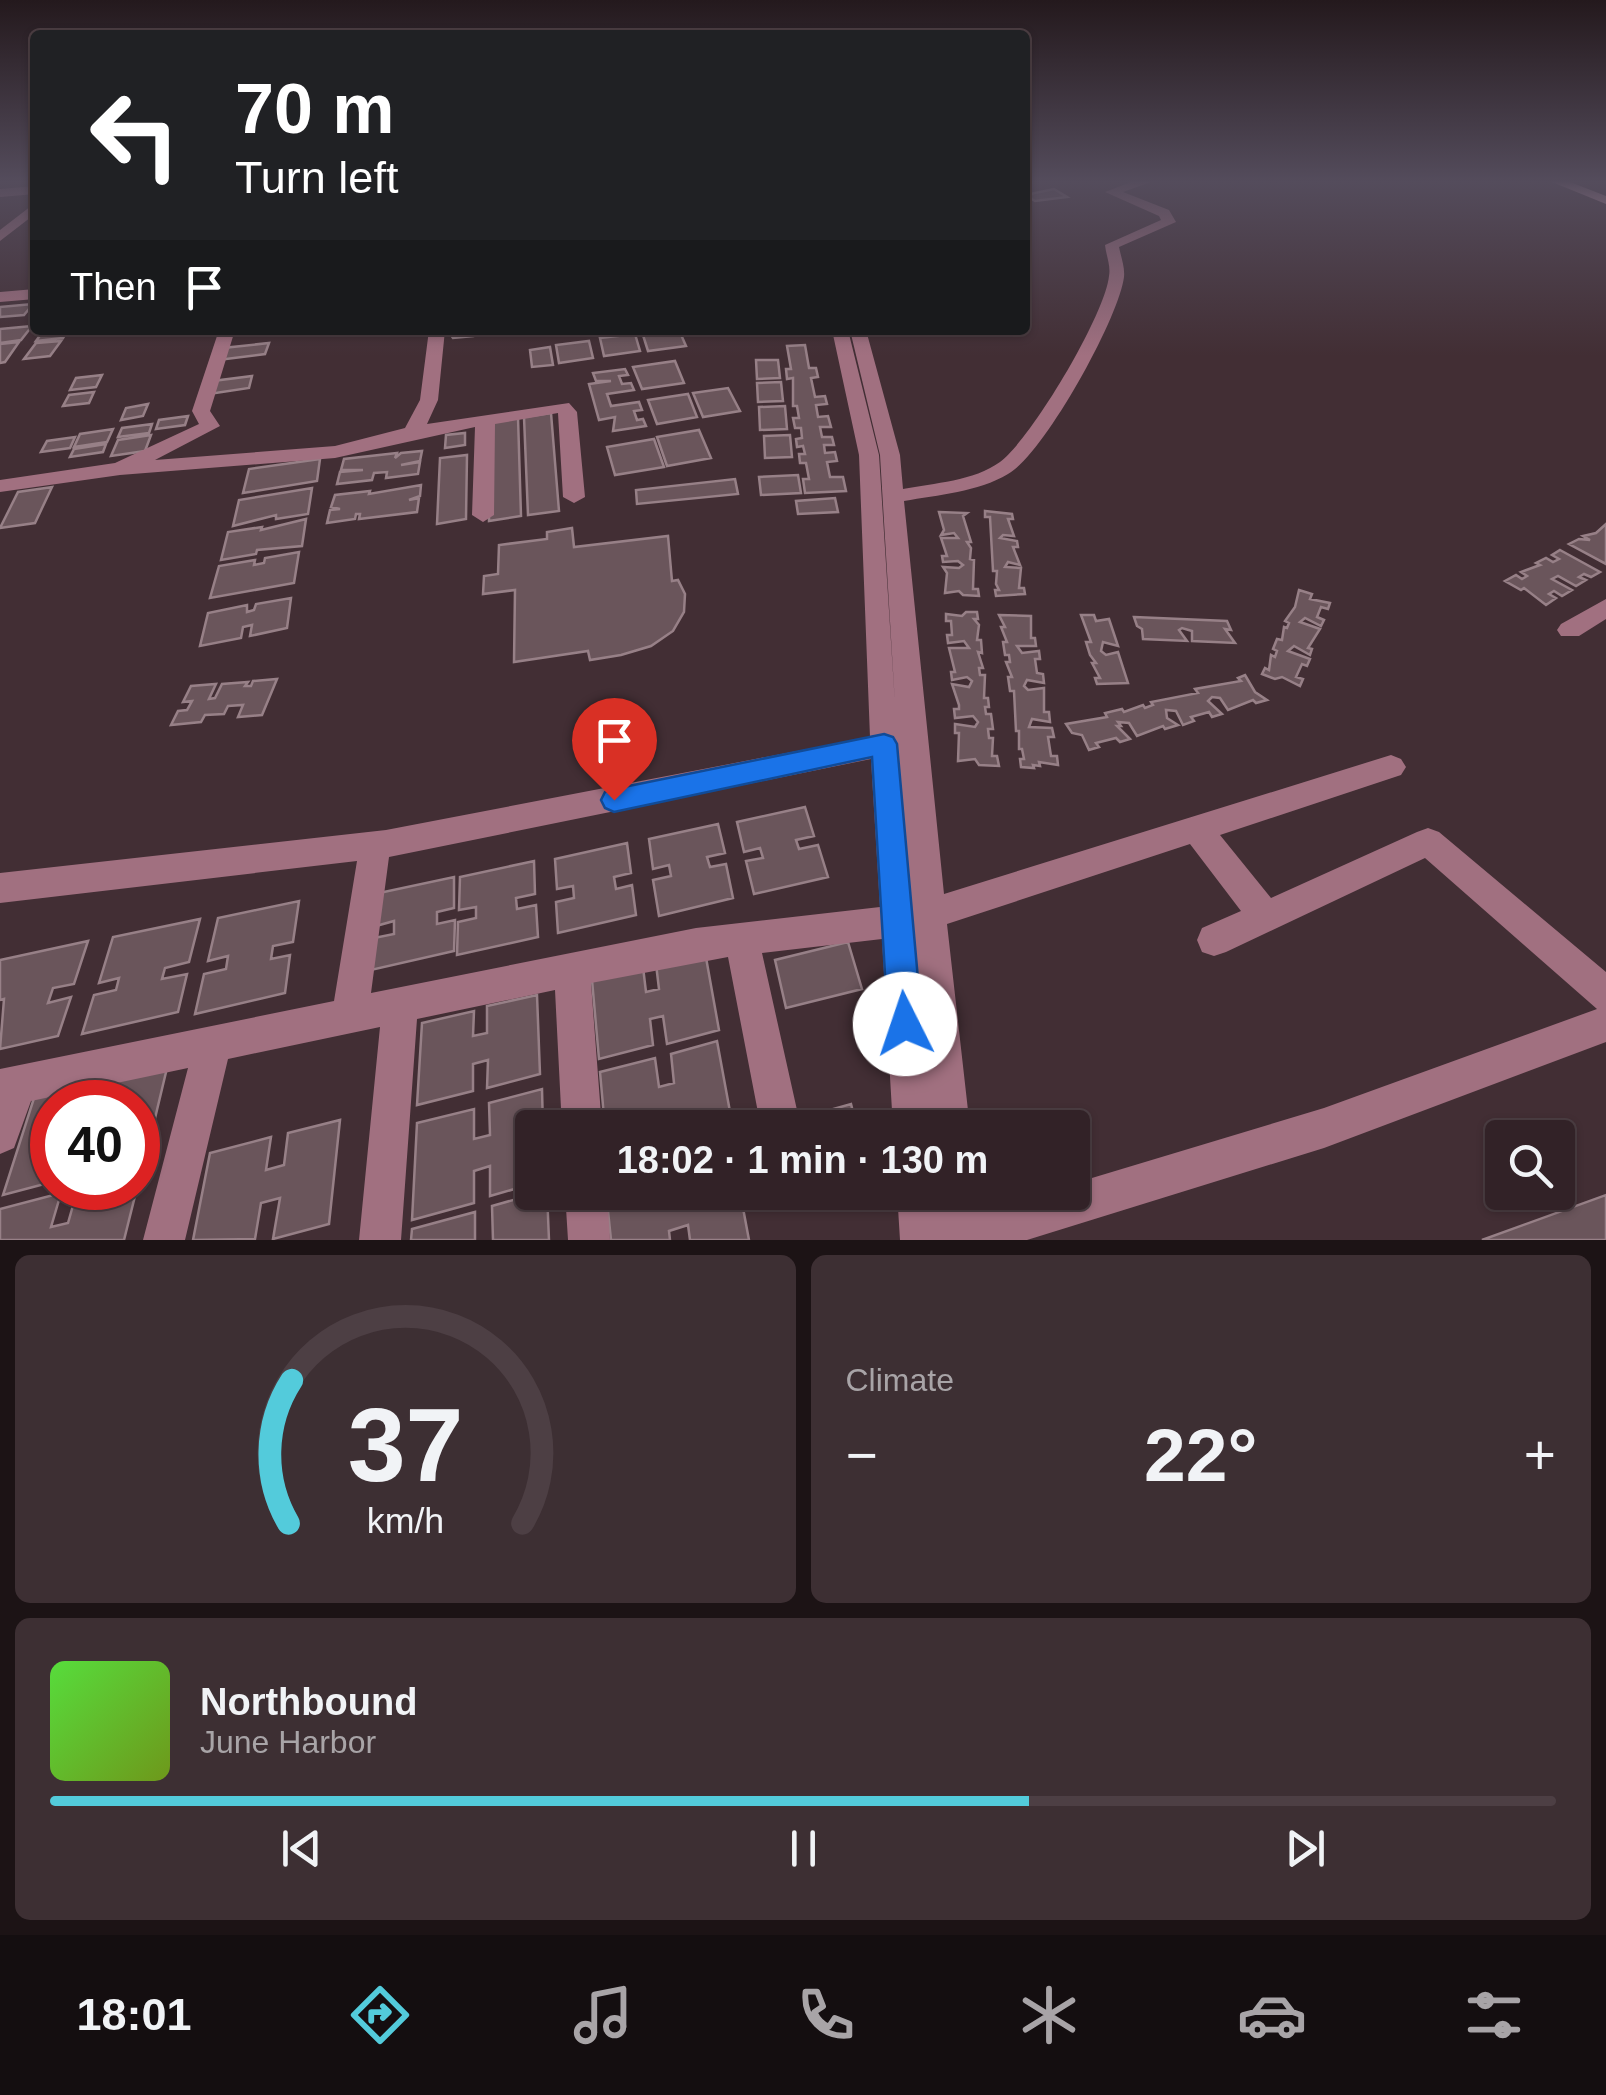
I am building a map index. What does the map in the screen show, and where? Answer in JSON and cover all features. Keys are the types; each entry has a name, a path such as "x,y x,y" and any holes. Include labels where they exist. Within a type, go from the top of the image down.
{"street":[{"path":"893,496 949,486 1008,468 1059,398 1107,308 1117,276 1112,245 1125,240"},
{"path":"0,297 30,294"},
{"path":"120,469 210,426 201,411 224,335"},
{"path":"413,432 430,400 436,335"},
{"path":"841,335 869,455 914,918 947,1110"},
{"path":"859,335 890,455 898,742"},
{"path":"0,486 120,469 335,452 413,432 552,407 567,412 574,497"},
{"path":"483,515 485,419"},
{"path":"1570,630 1606,607"},
{"path":"0,888 375,845 898,742"},
{"path":"0,1134 9,1086 696,944 914,918 1391,767"},
{"path":"1198,829 1265,916"},
{"path":"1214,940 1428,842 1606,994"},
{"path":"350,1016 375,845"},
{"path":"913,1110 914,918"},
{"path":"742,938 778,1110"},
{"path":"572,970 581,1110"},
{"path":"380,1240 400,1005"},
{"path":"958,1210 961,1239 1324,1128 1606,1024"},
{"path":"164,1240 213,1044"},
{"path":"587,1210 589,1240"},
{"path":"919,1210 921,1240"}],"building":[{"path":"30,304 24,315 0,317 0,307"},
{"path":"30,326 21,340 0,343 0,329"},
{"path":"40,335 65,335 63,338 36,341"},
{"path":"635,335 640,351 604,356 600,338"},
{"path":"643,335 681,335 686,346 648,351"},
{"path":"61,341 50,356 24,359 36,343"},
{"path":"589,341 593,358 559,363 556,345"},
{"path":"19,342 5,362 0,363 0,344"},
{"path":"269,343 265,354 218,360 223,348"},
{"path":"805,345 809,368 816,368 818,377 811,378 815,397 825,396 827,404 816,405 818,417 828,416 831,427 820,427 822,437 832,437 834,445 824,445 825,453 835,452 837,461 827,462 830,477 843,477 846,491 805,493 803,479 809,479 806,463 800,463 799,454 805,454 803,446 797,447 796,439 802,438 801,428 795,428 793,418 799,418 797,406 793,406 793,378 787,379 786,369 791,369 787,346"},
{"path":"550,347 553,365 532,367 530,350"},
{"path":"756,360 778,360 780,378 757,379"},
{"path":"675,361 684,383 642,389 633,367"},
{"path":"625,369 628,375 619,376 622,384 631,383 634,390 607,394 611,406 639,402 642,410 634,411 637,420 643,419 646,426 613,431 615,417 599,420 589,384 611,381 596,381 593,373"},
{"path":"102,375 96,387 70,390 76,378"},
{"path":"252,376 249,388 209,394 213,381"},
{"path":"781,382 783,401 758,402 757,383"},
{"path":"728,388 740,411 703,417 693,393"},
{"path":"94,392 89,403 63,406 69,395"},
{"path":"688,394 697,417 657,424 648,400"},
{"path":"148,404 143,416 121,420 126,408"},
{"path":"785,406 787,429 760,430 759,407"},
{"path":"551,413 559,511 528,515 524,417"},
{"path":"188,416 185,425 156,429 159,420"},
{"path":"518,417 521,516 489,521 490,420"},
{"path":"152,424 149,433 118,437 122,428"},
{"path":"113,429 107,442 74,447 80,434"},
{"path":"699,430 711,458 667,466 657,437"},
{"path":"465,433 465,445 445,448 446,435"},
{"path":"151,435 145,451 111,456 118,440"},
{"path":"790,435 792,457 765,458 764,436"},
{"path":"75,437 70,448 41,452 47,441"},
{"path":"654,439 664,467 615,475 607,447"},
{"path":"106,444 103,452 70,457 74,449"},
{"path":"422,451 420,461 401,465 420,462 418,474 386,478 387,472 374,473 372,480 337,484 340,472 363,470 341,470 344,459 397,453 395,458 401,453"},
{"path":"467,455 466,519 437,524 440,458"},
{"path":"320,459 317,481 243,493 249,469"},
{"path":"798,475 801,493 761,495 759,477"},
{"path":"735,479 738,494 637,504 636,490"},
{"path":"421,485 420,496 409,500 419,498 417,512 359,519 360,514 356,514 355,519 327,523 330,510 340,509 331,507 335,495"},
{"path":"52,487 35,523 0,528 18,492"},
{"path":"312,488 308,514 276,519 276,515 233,526 239,500"},
{"path":"835,498 838,512 798,514 796,501"},
{"path":"985,511 1012,514 1013,519 1008,519 1014,536 1000,538 1017,541 1018,547 1013,547 1020,565 1008,562 1005,567 1021,568 1019,588 1024,588 1025,594 996,596 997,571 993,571 990,517 985,517"},
{"path":"939,512 967,513 963,516 971,542 967,542 970,559 974,560 973,589 978,589 979,596 959,591 945,593 947,573 943,567 963,565 958,561 943,562 942,556 947,556 941,538 958,538 954,533 941,535 944,530"},
{"path":"306,519 302,546 257,550 256,554 221,560 228,532 262,527 261,530"},
{"path":"1606,524 1606,564 1569,544 1579,539 1590,540 1583,536 1596,533"},
{"path":"572,528 574,547 668,536 672,581 678,580 685,594 684,612 673,631 651,646 621,655 590,660 588,651 514,662 515,590 483,594 484,576 498,574 499,545 547,539 547,532"},
{"path":"1560,550 1600,572 1591,577 1584,574 1579,577 1586,580 1576,586 1558,576 1552,579 1572,590 1562,596 1554,591 1549,594 1556,598 1546,605 1524,588 1505,581 1516,575 1522,579 1527,576 1521,572 1540,565 1536,563 1546,558 1553,562 1559,559 1552,555"},
{"path":"299,552 294,583 210,598 219,566 255,560 254,565 264,563 265,558"},
{"path":"1299,590 1312,594 1310,599 1330,603 1328,609 1321,607 1317,617 1324,620 1321,626 1305,618 1300,622 1320,629 1308,648 1312,649 1310,655 1294,646 1288,651 1310,659 1307,666 1302,664 1296,677 1303,679 1300,686 1282,677 1275,679 1262,674 1265,668 1269,670 1271,655 1275,657 1277,651 1273,649 1277,639 1282,640 1284,627 1289,623 1285,621 1295,607"},
{"path":"291,598 287,628 250,636 252,625 243,627 241,638 200,646 208,613 247,605 247,612 254,610 256,604"},
{"path":"977,612 978,619 974,619 979,625 977,640 981,640 982,653 978,652 983,668 979,668 980,675 985,675 984,698 988,698 989,707 985,707 986,714 991,714 993,729 988,729 989,738 993,738 992,756 997,756 999,766 979,765 975,759 958,761 959,733 955,733 955,724 975,727 978,722 973,716 955,718 954,709 959,709 959,705 952,684 969,687 972,681 967,677 952,680 951,672 955,672 949,648 969,648 964,641 948,643 947,635 952,635 946,614 962,616"},
{"path":"999,615 1031,616 1031,638 1035,638 1036,646 1017,646 1022,653 1039,651 1040,659 1035,659 1037,673 1043,674 1044,683 1027,680 1024,686 1028,690 1044,688 1044,712 1049,712 1050,722 1032,719 1029,727 1052,728 1054,737 1048,737 1051,756 1057,756 1058,765 1039,762 1040,766 1033,765 1034,768 1021,767 1020,759 1024,759 1016,731 1014,691 1010,691 1008,677 1012,677 1006,662 1010,662 1009,655 1005,655 1003,642 1007,642 1001,627 1005,627"},
{"path":"1081,615 1094,615 1096,621 1109,619 1118,646 1103,642 1101,651 1106,655 1118,652 1128,683 1097,684 1095,678 1100,678 1092,663 1096,663 1090,655 1086,642 1091,642"},
{"path":"1134,617 1227,621 1231,630 1225,629 1235,643 1192,641 1192,631 1182,628 1179,630 1187,641 1143,639"},
{"path":"1245,675 1255,692 1267,700 1253,700 1228,710 1220,698 1212,697 1208,701 1222,714 1212,717 1209,712 1191,717 1194,721 1183,725 1176,711 1166,710 1167,718 1178,725 1137,736 1129,723 1118,722 1121,726 1117,726 1130,739 1096,743 1099,747 1089,750 1082,735 1072,733 1066,724 1107,717 1105,713 1122,709 1124,712 1143,705 1145,708 1153,705 1151,702 1198,693 1195,689 1241,681 1238,678"},
{"path":"277,679 262,715 238,717 243,705 228,706 224,714 205,715 201,722 171,725 178,711 187,710 192,701 183,702 191,686 216,684 209,699 215,698 222,684 248,682 245,686 251,686 253,681"},
{"path":"805,807 814,836 796,840 799,849 818,845 828,877 754,894 746,861 763,858 760,848 744,852 737,822"},
{"path":"718,824 725,853 707,857 710,867 726,864 733,898 659,916 653,880 671,876 669,865 653,869 649,839"},
{"path":"627,843 631,873 614,877 616,889 632,885 636,915 558,933 556,902 574,898 573,886 557,889 555,859"},
{"path":"534,861 535,894 516,898 517,909 536,905 538,937 457,955 458,922 476,918 476,907 459,910 460,877"},
{"path":"454,877 454,908 437,912 437,924 455,920 454,951 371,970 374,938 394,934 394,921 376,926 379,893"},
{"path":"299,901 293,942 273,946 271,959 290,955 285,993 195,1014 204,974 226,969 228,956 208,961 218,918"},
{"path":"200,919 189,962 165,968 162,979 187,974 178,1012 82,1034 94,995 116,990 119,978 99,983 113,937"},
{"path":"88,941 74,984 53,988 48,1003 71,997 58,1036 0,1049 4,999 0,1000 0,960"},
{"path":"848,942 862,989 786,1008 775,960"},
{"path":"705,952 719,1030 667,1044 663,1016 650,1019 653,1045 599,1059 592,980 643,967 646,992 659,989 656,964"},
{"path":"537,995 540,1074 487,1088 488,1060 473,1064 473,1091 417,1105 422,1023 474,1011 473,1036 487,1033 487,1006"},
{"path":"717,1041 730,1110 603,1110 600,1072 655,1058 659,1087 674,1083 671,1054"},
{"path":"167,1068 160,1097 160,1080 116,1080"},
{"path":"542,1089 543,1110 515,1110 515,1189 490,1196 490,1166 474,1171 474,1203 412,1220 417,1123 474,1109 474,1139 490,1135 489,1103"},
{"path":"851,1104 852,1110 830,1110"},
{"path":"30,1111 30,1188 3,1195"},
{"path":"340,1120 329,1224 273,1239 280,1198 261,1203 255,1239 193,1240 210,1153 271,1137 266,1170 284,1165 288,1133"},
{"path":"1606,1195 1606,1240 1482,1240 1565,1210 1575,1210 1575,1206"},
{"path":"515,1199 515,1210 548,1210 549,1240 493,1240 492,1206"},
{"path":"30,1201 30,1210 56,1210 51,1227 68,1223 72,1210 132,1210 124,1240 0,1240 0,1209"},
{"path":"608,1210 743,1210 749,1240 690,1240 688,1225 669,1231 670,1240 611,1240"},
{"path":"475,1212 475,1240 411,1240 412,1229"}],"route":[{"path":"614,800 884,744 905,1024"}]}
